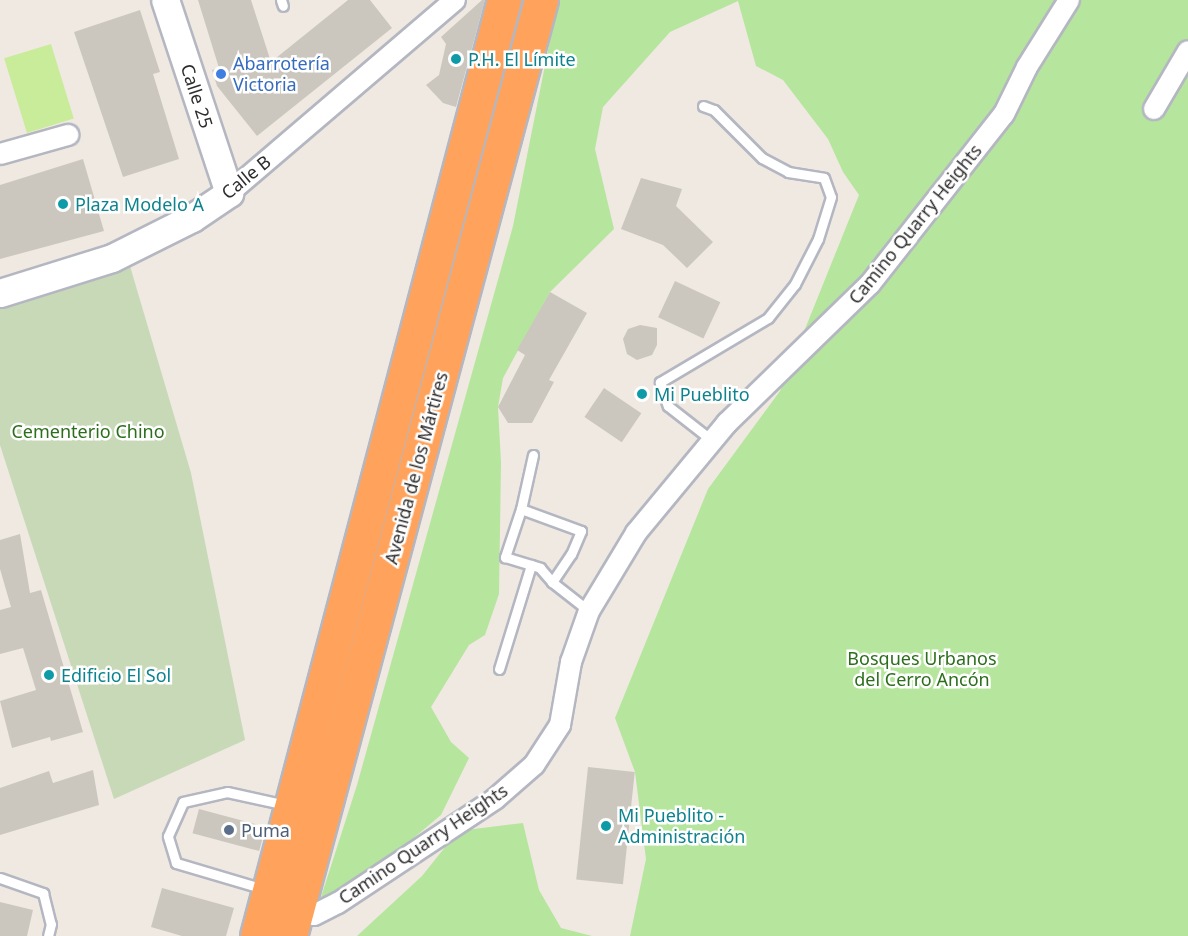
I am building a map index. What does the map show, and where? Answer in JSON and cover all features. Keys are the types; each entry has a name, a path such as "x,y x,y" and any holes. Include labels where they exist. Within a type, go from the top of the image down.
{"highway":[{"name":"Avenida de los Mártires","path":"257,936 504,0"},
{"name":"Avenida de los Mártires","path":"294,923 541,0"}],"street":[{"name":"Calle 25","path":"165,0 229,193"},
{"name":"Calle B","path":"0,293 112,258 192,218 229,193 455,0"},
{"name":"Camino Quarry Heights","path":"294,923 338,903 495,799 534,765 560,725 571,662 589,611 636,533 714,442 727,423 870,284 1004,114 1027,67 1070,0"},
{"path":"1154,109 1188,51"},
{"path":"0,154 68,135"}],"lane":[{"path":"703,106 714,110 762,158 788,172 824,178 831,197 818,239 795,284 768,318 660,382 669,406 714,442"},
{"path":"533,454 521,509 505,557 540,568 552,582 589,611"},
{"path":"521,509 580,531 571,554 552,582"},
{"path":"499,669 531,565"},
{"path":"270,891 176,863 168,836 183,802 227,792 291,806"},
{"path":"0,878 43,893 51,924 48,936"}],"green space":[{"name":"Bosques Urbanos del Cerro Ancón","path":"558,0 1188,0 1188,936 630,936 646,859 635,772 615,718 708,489 780,391 859,195 843,172 828,139 783,80 756,66 738,1 670,32 603,107 595,149 614,229 550,292 503,378 498,407 501,463 499,594 485,635 469,645 431,707 451,742 469,758 441,815 313,922 357,785 513,226"},
{"path":"51,44 74,119 27,133 4,58"},
{"name":"Cementerio Chino","path":"130,266 191,473 245,740 114,799 0,445 0,305"},
{"path":"523,823 539,890 561,928 592,936 357,936 422,876 458,831"}],"building":[{"path":"198,0 251,0 271,62 348,0 370,0 392,28 257,136 217,86 212,70 219,68"},
{"name":"P.H. El Límite","path":"482,0 485,0 456,107 443,103 426,85 439,75 446,44 441,37"},
{"path":"140,10 160,72 153,74 179,159 123,177 74,32"},
{"name":"Plaza Modelo A","path":"83,159 104,231 0,259 0,185"},
{"path":"641,178 682,189 676,206 713,242 687,268 663,245 621,229"},
{"path":"675,281 720,302 703,338 658,317"},
{"path":"550,292 587,313 549,380 554,382 532,423 508,423 498,407 525,355 517,350"},
{"path":"640,325 657,328 657,345 652,355 637,360 627,354 623,339 628,329"},
{"path":"604,388 641,413 622,442 584,417"},
{"name":"Edificio El Sol","path":"20,534 30,593 41,590 83,732 51,741 50,737 12,748 0,701 36,690 23,648 0,654 0,610 11,607 0,569 0,540"},
{"name":"Mi Pueblito - Administración","path":"588,767 635,772 623,884 576,879"},
{"path":"93,770 99,805 0,835 0,788 49,771 53,783"},
{"name":"Puma","path":"199,809 266,827 259,851 193,833"},
{"path":"162,888 234,908 226,936 182,936 151,927"},
{"path":"0,902 33,910 27,936 0,936"}],"place":[{"name":"P.H. El Límite","path":"456,59"},
{"name":"Abarrotería Victoria","path":"221,74"},
{"name":"Plaza Modelo A","path":"63,204"},
{"name":"Mi Pueblito","path":"642,394"},
{"name":"Edificio El Sol","path":"49,675"},
{"name":"Mi Pueblito - Administración","path":"606,826"},
{"name":"Puma","path":"229,830"}]}
